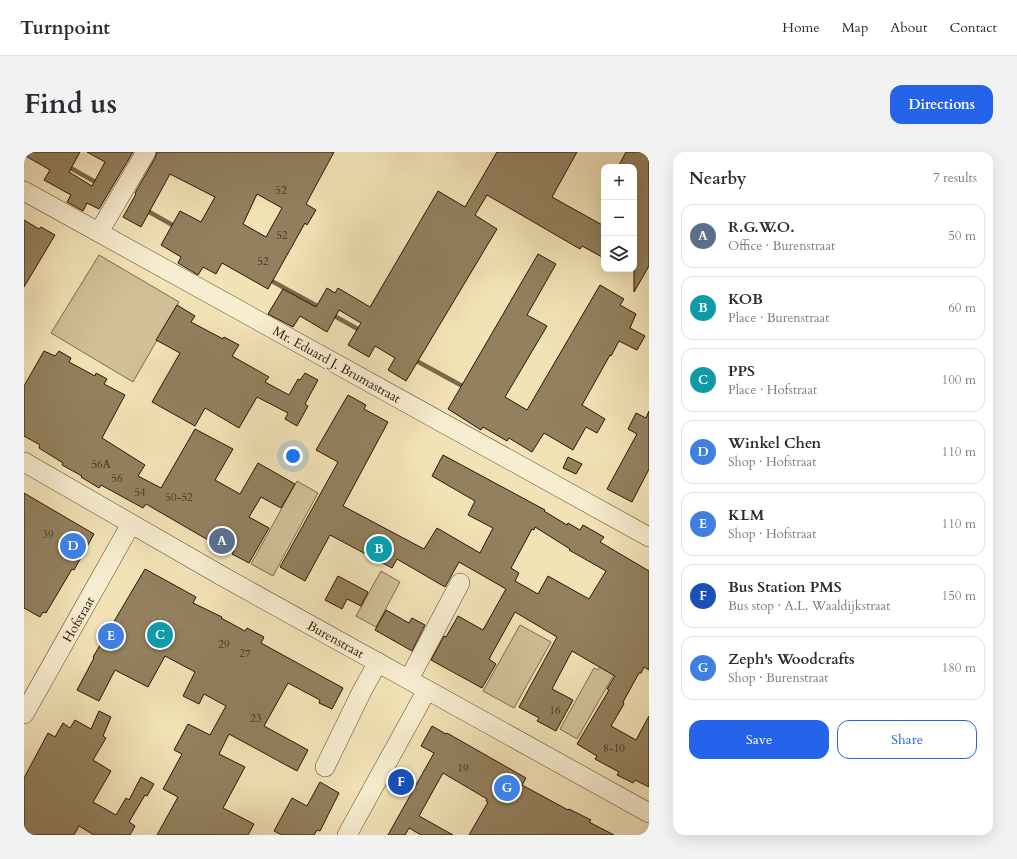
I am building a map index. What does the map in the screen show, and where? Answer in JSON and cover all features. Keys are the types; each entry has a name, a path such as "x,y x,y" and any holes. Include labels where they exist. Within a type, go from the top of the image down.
{"street":[{"path":"99,232 146,152"},
{"name":"Mr. Eduard J. Brumastraat","path":"24,191 649,537"},
{"name":"Burenstraat","path":"24,462 131,524 649,813"},
{"name":"Hofstraat","path":"24,714 131,524"},
{"path":"409,679 460,583"},
{"path":"325,767 362,691 378,662"},
{"path":"347,835 427,690"}],"shaded area":[{"path":"99,255 179,302 133,382 51,333"},
{"path":"297,481 318,493 273,576 251,564"},
{"path":"381,571 400,582 376,627 356,616"},
{"path":"520,625 551,642 514,708 483,691"},
{"path":"606,656 620,664 577,739 560,729 594,668 598,670"}],"building":[{"path":"24,152 80,152 69,172 92,186 105,162 87,152 133,152 99,209 87,203 83,211 67,202 71,195 44,180 50,170 24,155"},
{"path":"157,152 334,152 306,204 316,210 307,225 305,223 268,289 222,263 216,274 203,267 198,275 178,263 181,257 161,245 180,211 201,222 215,197 170,174 141,227 123,217","holes":["257,194 282,208 266,237 243,224"]},
{"path":"497,152 577,152 552,197 601,224 601,256 582,246 580,249 487,195 475,215 497,229 406,381 388,370 395,358 375,346 369,357 348,345 361,323 339,310 327,332 300,316 293,327 268,314 283,289 316,307 327,288 335,293 338,288 370,307 438,191 465,207"},
{"path":"626,152 649,152 649,266 634,292 634,272 637,272 637,164 620,164"},
{"path":"24,220 39,229 41,227 55,235 24,287"},
{"path":"538,254 556,264 527,315 547,326 505,397 527,410 600,285 624,299 620,305 636,314 630,328 645,336 637,350 619,341 611,356 610,355 582,405 605,419 597,433 586,427 573,450 544,433 532,452 509,438 507,441 483,427 481,430 448,409"},
{"path":"177,305 195,316 191,322 223,339 224,337 239,345 232,356 269,377 265,382 289,395 298,379 300,380 305,373 318,380 305,404 308,406 297,426 285,419 288,413 257,397 239,428 205,408 195,426 152,402 180,353 156,340"},
{"path":"44,351 55,356 59,351 71,358 69,362 95,376 96,373 107,379 104,384 125,395 102,438 145,465 138,476 161,488 195,429 233,449 215,480 240,494 258,463 295,484 281,508 261,497 249,517 269,528 249,563 232,554 234,551 210,537 208,540 146,504 143,508 101,485 99,488 81,477 82,476 62,465 63,463 39,448 40,445 24,436 24,386"},
{"path":"348,395 366,405 364,409 388,422 343,506 424,549 437,528 480,553 493,528 468,515 475,501 432,476 443,455 545,510 544,511 567,525 568,523 580,530 583,525 604,537 600,542 649,571 649,670 644,667 641,673 639,673 623,702 624,704 611,726 636,740 649,716 649,787 635,780 633,783 617,775 619,772 595,759 597,756 577,744 609,690 607,689 615,676 572,651 552,689 573,700 556,731 537,721 539,718 519,707 557,637 515,612 489,659 496,664 482,688 431,660 444,636 446,637 458,616 483,630 506,589 459,562 445,587 397,559 392,568 330,535 305,581 280,567 338,462 316,450","holes":["535,527 570,549 569,550 606,571 589,599 548,576 538,594 515,581 519,573 511,568 532,529 534,530"]},
{"path":"649,411 649,469 632,502 607,489 637,434 628,429 636,413 646,418"},
{"path":"568,457 582,464 576,474 563,468"},
{"path":"24,493 94,534 74,570 72,569 46,613 43,612 40,617 24,608"},
{"path":"145,569 196,597 193,603 222,617 221,618 245,631 247,628 264,637 261,643 343,688 332,709 319,703 320,700 288,683 264,726 308,750 297,771 229,734 219,754 245,767 223,808 254,824 248,835 157,835 178,797 163,789 182,754 174,750 188,724 210,735 226,706 204,694 199,704 183,696 195,672 165,656 148,687 115,670 99,701 77,690 94,658 93,657"},
{"path":"338,576 368,592 361,606 347,599 342,609 325,600"},
{"path":"386,610 409,623 412,618 425,625 412,651 375,630"},
{"path":"99,711 111,717 103,736 106,738 93,760 111,771 93,802 116,815 126,798 129,800 141,777 154,784 147,796 145,795 129,822 135,826 130,835 94,835 79,826 74,835 24,835 24,778 48,733 55,737 63,723 70,728 75,720 91,729"},
{"path":"432,726 526,778 522,785 568,810 569,809 591,820 589,822 614,835 469,835 488,802 486,801 487,799 443,773 419,816 453,835 421,835 409,828 405,835 388,835 434,753 421,746"},
{"path":"320,782 339,793 320,831 317,830 314,835 282,835 274,831 292,798 307,806"}],"waterway":[{"path":"67,166 99,184"},
{"path":"144,209 176,227"},
{"path":"268,279 321,308"},
{"path":"331,314 363,332"},
{"path":"413,359 466,388"}],"place":[{"name":"R.G.W.O.","path":"222,541"},
{"name":"Winkel Chen","path":"73,546"},
{"name":"KOB","path":"379,549"},
{"name":"PPS","path":"160,635"},
{"name":"KLM","path":"111,636"},
{"name":"Bus Station PMS","path":"401,782"},
{"name":"Zeph's Woodcrafts","path":"507,788"}]}
